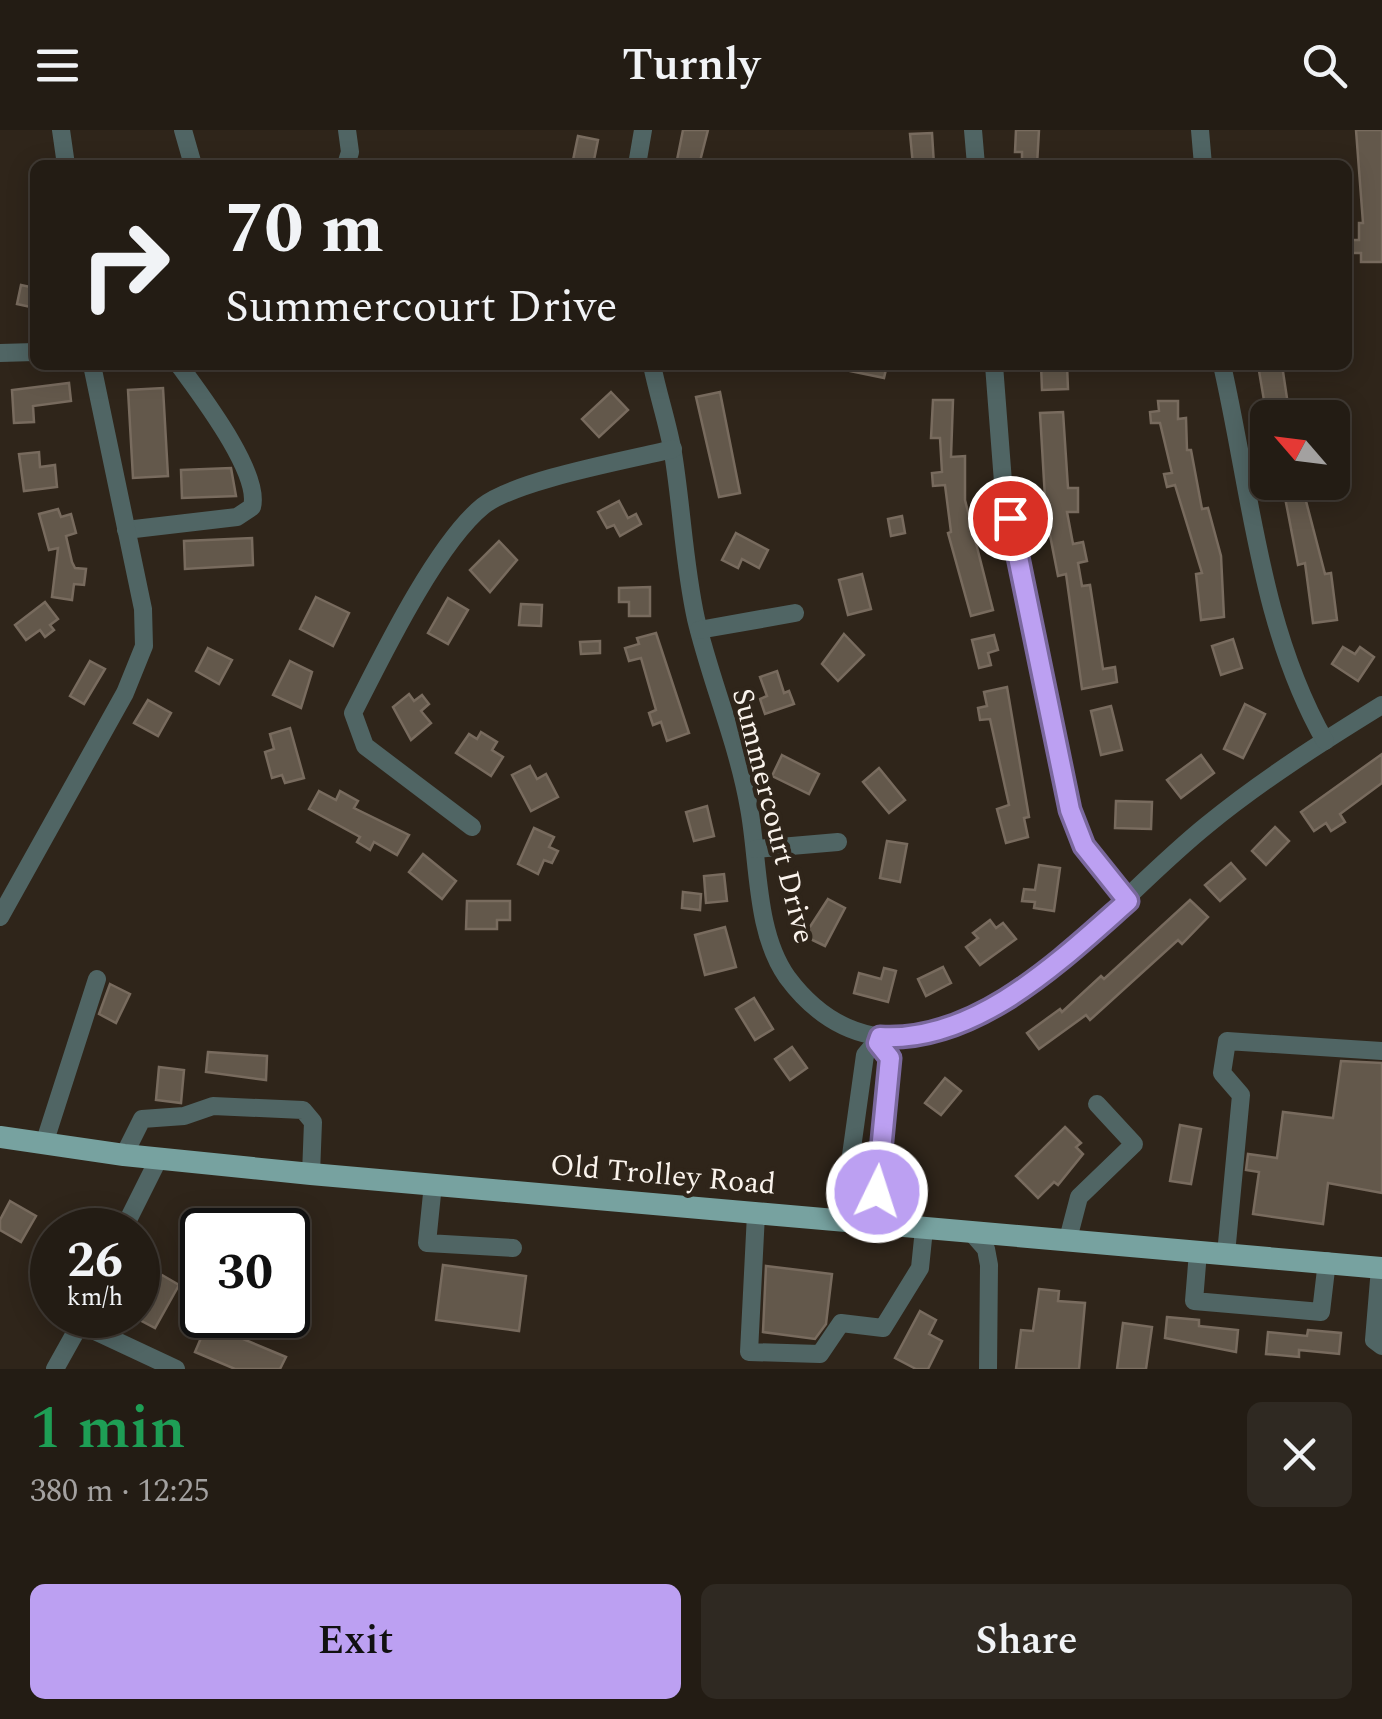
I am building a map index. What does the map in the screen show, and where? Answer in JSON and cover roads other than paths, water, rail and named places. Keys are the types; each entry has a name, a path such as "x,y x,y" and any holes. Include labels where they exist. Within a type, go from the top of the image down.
{"main road":[{"name":"Old Trolley Road","path":"0,1136 124,1155 311,1174 756,1214 860,1218 924,1229 1381,1268"}],"street":[{"path":"62,130 65,160"},
{"path":"183,130 192,160"},
{"path":"347,130 348,160"},
{"path":"637,160 643,130"},
{"path":"973,130 976,160"},
{"path":"1200,130 1203,160"},
{"path":"0,352 30,352"},
{"path":"0,918 112,718 140,659 142,608 93,370"},
{"path":"126,530 237,517 252,507 255,496 237,454 182,370"},
{"name":"Summercourt Drive","path":"653,370 673,449 700,630 741,775 770,939 785,974 820,1014 879,1040 908,1040 976,1016 1071,951 1204,828 1382,705"},
{"path":"994,370 1003,482 1070,810 1084,846 1128,901"},
{"path":"1223,370 1239,467 1287,666 1326,741"},
{"path":"472,827 364,746 353,713 370,678 429,575 482,506 509,493 673,449"},
{"path":"700,630 795,613"},
{"path":"755,849 838,842"},
{"path":"44,1144 97,979"},
{"path":"879,1040 890,1058 877,1192 860,1218 846,1191 865,1055 879,1040"},
{"path":"1226,1254 1241,1094 1222,1073 1228,1040 1382,1051"},
{"path":"1068,1239 1079,1197 1134,1144 1098,1104"},
{"path":"124,1155 142,1119 157,1114 184,1116 213,1106 288,1107 303,1110 313,1122 311,1174"},
{"path":"134,1208 159,1158"},
{"path":"434,1184 427,1244 513,1248"},
{"path":"756,1214 749,1352 820,1354 842,1323 882,1328 920,1268 924,1229"},
{"path":"972,1233 986,1249 989,1265 988,1369"},
{"path":"1198,1252 1194,1301 1322,1312 1326,1261"},
{"path":"1381,1268 1374,1340 1382,1346"},
{"path":"55,1369 73,1338"},
{"path":"117,1338 176,1369"}]}
